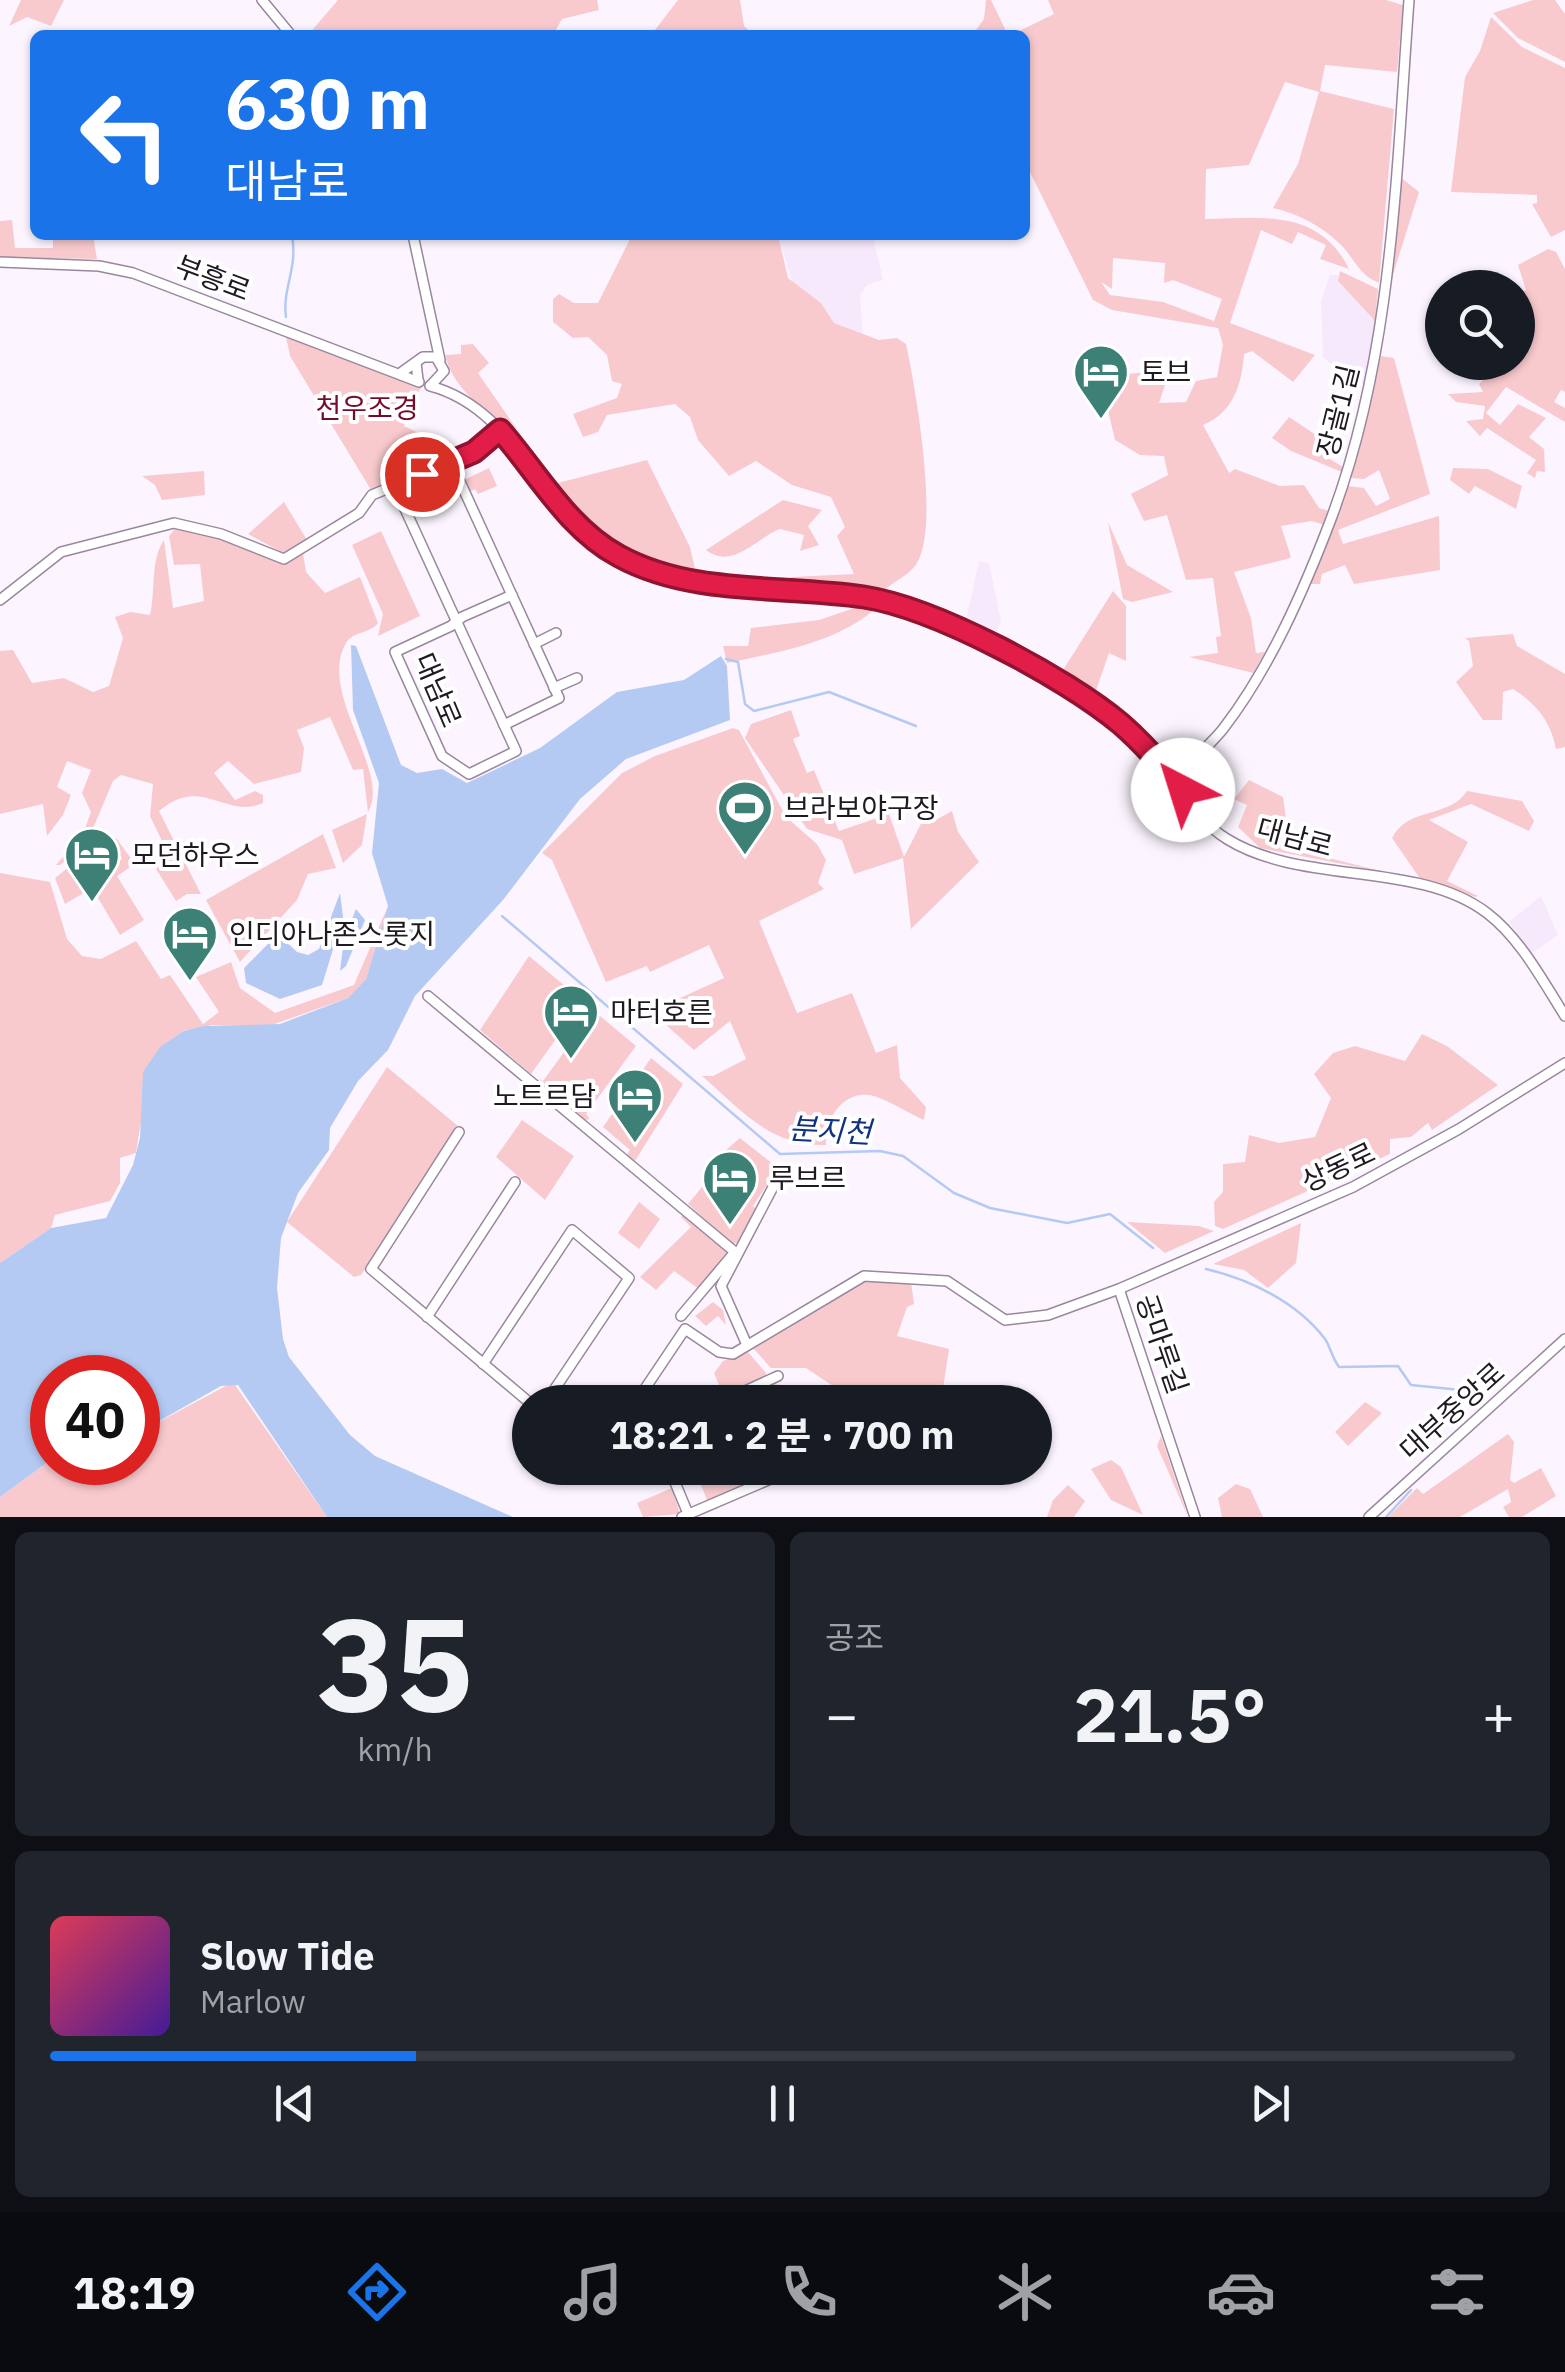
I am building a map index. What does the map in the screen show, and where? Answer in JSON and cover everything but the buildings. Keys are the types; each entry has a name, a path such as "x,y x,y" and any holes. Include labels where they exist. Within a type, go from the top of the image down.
{"street":[{"path":"262,0 288,30"},
{"name":"장골1길","path":"1183,790 1184,776 1242,702 1283,626 1330,520 1356,437 1383,306 1409,0"},
{"path":"413,240 434,340 451,391"},
{"name":"부흥로","path":"0,262 99,266 133,273 451,391"},
{"path":"402,372 420,360 434,340"},
{"path":"420,360 440,360"},
{"path":"419,382 420,360"},
{"path":"430,386 444,372"},
{"name":"대남로","path":"451,391 500,430 578,526 620,558 682,579 864,597 903,606 1069,689 1116,720 1162,764 1208,822 1240,846 1294,863 1435,889 1478,907 1508,934 1565,1016"},
{"path":"0,600 61,552 174,522 220,534 284,559 359,513 367,500 474,452 500,430"},
{"path":"451,462 554,688"},
{"name":"대남로","path":"394,486 457,622 516,751 472,774 442,756 396,652 457,622 512,595"},
{"path":"534,644 556,633"},
{"name":"대남로","path":"504,725 559,698 554,688 577,678"},
{"path":"1162,764 1196,759"},
{"path":"428,996 735,1252"},
{"name":"상동로","path":"1119,1289 1381,1173 1565,1062"},
{"path":"459,1132 371,1266 512,1388"},
{"path":"647,1385 685,1329 723,1354 748,1346 722,1292 722,1278 783,1168"},
{"path":"426,1317 515,1182"},
{"path":"483,1364 572,1230 629,1278 557,1385"},
{"path":"681,1316 735,1252"},
{"name":"공마루길","path":"748,1346 864,1276 947,1281 993,1315 1012,1320 1058,1312 1119,1289 1195,1517"},
{"name":"대부중앙로","path":"1369,1517 1565,1340"},
{"path":"759,1385 778,1376"},
{"path":"675,1485 687,1516 757,1485"}],"shaded area":[{"path":"780,240 874,240 883,280 867,285 860,296 863,335 834,323 821,303 793,284"},
{"path":"1330,275 1338,275 1338,281 1375,321 1364,384 1347,377 1323,357 1321,301"},
{"path":"979,561 989,563 1001,621 991,644 964,629"},
{"path":"1541,896 1558,935 1532,953 1509,922"}],"green space":[{"path":"21,0 64,0 51,26 27,17 9,26"},
{"path":"338,0 597,0 599,10 562,19 556,30 312,30"},
{"path":"678,0 740,0 744,26 748,30 655,30"},
{"path":"986,0 991,0 1006,30 976,30 984,19"},
{"path":"1048,0 1386,0 1403,5 1397,72 1325,65 1320,91 1394,109 1379,283 1366,275 1324,231 1273,208 1298,164 1319,92 1285,82 1249,165 1206,169 1205,219 1267,218 1305,226 1322,235 1349,269 1320,259 1326,245 1298,232 1292,244 1261,230 1230,323 1315,355 1293,382 1252,351 1244,354 1241,376 1229,405 1203,425 1229,473 1235,469 1280,486 1304,485 1319,508 1329,511 1324,525 1312,521 1281,526 1291,557 1234,572 1251,618 1256,653 1265,652 1253,673 1189,657 1218,653 1216,637 1221,636 1213,578 1186,580 1167,515 1144,521 1131,494 1168,475 1164,456 1140,455 1115,440 1102,385 1125,374 1166,371 1168,376 1159,403 1186,402 1196,381 1217,377 1223,345 1218,328 1112,310 1093,300 1030,172 1030,30 1021,30 1054,14","holes":["1113,258 1165,263 1164,283 1173,280 1222,299 1214,321 1163,302 1110,295 1101,282 1112,289"]},
{"path":"1533,0 1555,0 1565,14 1565,62 1518,38 1493,13"},
{"path":"1491,17 1522,47 1565,68 1565,230 1551,237 1532,204 1537,203 1537,195 1451,192 1465,77 1480,51"},
{"path":"1399,176 1419,192 1390,284"},
{"path":"12,220 15,248 53,248 53,240 94,240 97,259 0,257 0,221"},
{"path":"630,240 779,240 788,278 821,303 834,323 879,340 897,338 906,344 926,486 924,540 915,565 880,596 776,585 792,577 854,574 837,536 845,527 831,497 792,485 756,461 729,476 698,440 690,417 675,404 607,415 598,432 583,437 573,414 617,398 622,384 612,381 607,355 588,337 573,338 553,322 553,299 559,294 574,303 598,303"},
{"path":"1548,249 1556,252 1565,269 1565,392 1561,390 1554,402 1565,408 1565,422 1506,387 1486,413 1500,425 1518,404 1546,418 1529,437 1544,449 1545,472 1537,471 1535,478 1527,473 1536,460 1487,428 1480,436 1466,421 1483,419 1485,406 1456,402 1448,394 1483,392 1479,384 1483,380 1535,380 1535,270 1520,270 1518,265"},
{"path":"1340,271 1378,289 1375,321 1338,281"},
{"name":"천우조경","path":"286,337 421,387 404,426 461,453 371,490 290,356"},
{"path":"473,344 489,363 478,373 516,428 512,437 464,390 449,368 445,355 461,354 461,345"},
{"path":"1381,356 1394,358 1430,494 1338,530 1343,544 1439,516 1440,570 1354,584 1345,565 1322,574 1320,584 1307,584 1348,486 1364,488 1376,506 1390,499 1379,470 1364,479 1350,478"},
{"path":"1289,417 1316,435 1320,453 1343,467 1342,472 1291,451 1272,438"},
{"path":"647,460 690,547 697,578 651,566 614,547 550,485"},
{"path":"489,468 497,486 478,494 475,489 469,492 464,480"},
{"path":"1453,468 1488,469 1522,486 1516,509 1475,486 1469,494 1450,480"},
{"path":"446,469 456,482 433,492 426,477"},
{"path":"204,471 205,495 162,500 155,485 142,476"},
{"path":"783,500 822,510 808,526 819,545 800,551 804,535 780,529 726,557 706,550"},
{"path":"284,502 307,540 285,554 248,534"},
{"path":"1108,522 1127,565 1173,592 1132,602 1123,599"},
{"path":"177,526 218,536 282,563 303,553 306,572 325,593 360,577 378,623 349,639 340,663 347,708 371,776 373,795 368,812 363,769 353,770 330,717 297,730 304,748 301,772 254,784 228,761 214,773 235,800 255,791 263,795 263,803 249,807 188,797 159,811 201,894 187,894 176,901 148,856 164,845 150,816 153,784 121,775 113,781 89,838 60,865 56,865 83,834 91,812 82,793 91,770 67,761 57,787 71,795 63,815 47,836 43,804 0,814 0,651 13,650 32,683 64,678 93,692 109,686 123,638 115,617 130,612 150,615 155,566 164,540 173,608 204,601 200,564 174,565 169,536"},
{"path":"381,531 420,616 378,636 383,614 352,545"},
{"path":"1113,591 1126,606 1126,661 1109,653 1093,699 1058,678"},
{"path":"869,603 875,609 824,639 727,663 723,646 748,646 751,628 819,620"},
{"path":"1452,629 1465,638 1513,634 1517,646 1565,674 1565,747 1556,749 1542,714 1513,689 1503,692 1502,720 1483,720 1456,682 1473,666 1469,641"},
{"path":"791,710 800,736 793,739 807,773 814,770 839,831 889,814 904,857 928,810 934,821 952,811 958,832 979,862 911,929 903,858 854,874 842,840 807,829 745,738 751,724"},
{"path":"733,728 739,730 786,817 817,844 826,860 818,883 824,889 759,921 797,1013 852,993 876,1053 897,1045 900,1078 926,1107 924,1120 880,1098 863,1095 845,1101 832,1116 826,1145 789,1140 758,1124 702,1076 713,1076 746,1059 730,1021 694,1050 666,1025 675,1016 665,1005 724,978 709,945 650,972 647,966 606,982 552,860 542,853 622,773 655,756"},
{"path":"1249,780 1283,797 1290,848 1384,872 1260,848 1238,827 1247,805 1234,799"},
{"path":"1467,791 1522,801 1534,821 1529,831 1471,804 1429,820 1468,842 1447,881 1478,896 1475,897 1421,880 1392,838 1408,821 1450,806"},
{"path":"367,814 362,845 343,863 332,830"},
{"path":"323,834 336,868 308,874 297,900 240,962 206,900"},
{"path":"116,838 135,864 117,876 144,920 120,935 92,888 65,904 55,878 83,856 99,871 122,859 112,841"},
{"path":"0,873 50,882 67,939 82,956 101,959 136,941 161,979 170,975 203,1024 219,1012 196,977 231,962 240,988 275,1013 354,985 388,906 366,979 348,998 269,1026 212,1025 183,1031 141,1121 136,1153 120,1158 120,1183 110,1201 55,1215 51,1228 0,1263"},
{"path":"529,956 583,1001 531,1074 480,1030"},
{"path":"594,1011 636,1046 586,1114 590,1119 585,1120 538,1078 543,1081"},
{"path":"1422,1034 1447,1046 1498,1085 1432,1130 1428,1123 1411,1137 1390,1139 1390,1154 1223,1229 1215,1226 1214,1202 1223,1192 1223,1164 1245,1162 1249,1135 1279,1143 1315,1137 1331,1098 1314,1074 1333,1053 1355,1046 1405,1061"},
{"path":"651,1058 683,1084 635,1161 626,1156 630,1150 603,1127"},
{"path":"387,1067 458,1126 361,1275 354,1277 287,1222"},
{"path":"522,1120 574,1156 545,1200 496,1157"},
{"path":"740,1138 778,1168 753,1206 756,1209 737,1243 732,1244 688,1204 730,1153 726,1150"},
{"path":"639,1202 660,1219 639,1249 618,1233"},
{"path":"684,1214 728,1253 699,1289 674,1271 656,1290 640,1277 691,1227 681,1217"},
{"path":"1127,1222 1199,1226 1214,1231 1165,1253"},
{"path":"1301,1223 1296,1263 1268,1288 1244,1270 1213,1264"},
{"path":"869,1279 911,1282 914,1304 907,1307 897,1336 949,1349 944,1385 832,1385 806,1368 771,1368 753,1348 779,1328"},
{"path":"713,1302 723,1310 726,1325 718,1316 706,1326 695,1316"},
{"path":"748,1352 766,1373 765,1381 755,1385 719,1385 714,1373 723,1361"},
{"path":"233,1382 327,1517 0,1517 0,1497 30,1475 30,1485 160,1485 160,1421"},
{"path":"1365,1402 1382,1413 1348,1446 1335,1432"},
{"path":"1508,1434 1514,1442 1510,1480 1514,1483 1541,1468 1556,1496 1522,1517 1509,1517 1503,1507 1511,1502 1508,1489 1460,1517 1388,1517 1417,1488 1423,1494"},
{"path":"1161,1436 1188,1517 1157,1446"},
{"path":"1111,1460 1121,1467 1143,1515 1111,1500 1091,1469"},
{"path":"1236,1484 1250,1489 1263,1517 1222,1517 1218,1498"},
{"path":"701,1485 741,1485 742,1487 708,1502"},
{"path":"1068,1485 1085,1501 1074,1517 1047,1517 1053,1500"},
{"path":"672,1488 680,1514 643,1517 637,1503"}],"water":[{"path":"351,645 356,646 401,765 417,773 442,769 467,783 540,748 617,692 684,680 721,656 727,666 730,720 626,759 580,799 503,900 415,996 388,1050 358,1081 330,1128 329,1150 298,1193 281,1238 277,1288 289,1357 350,1435 375,1456 513,1517 327,1517 238,1385 221,1386 160,1421 160,1355 30,1355 30,1475 0,1497 0,1263 51,1228 106,1218 133,1165 140,1138 143,1072 160,1047 184,1031 204,1026 280,1024 348,998 366,979 388,906 372,853 379,783 353,710"},
{"path":"340,893 343,917 322,985 280,999 246,983 244,968 278,934 297,952 308,955 319,949"},
{"path":"356,909 365,920 346,966 340,971 344,939"}],"waterway":[{"path":"286,317 292,240"},
{"path":"726,659 738,662 745,704 754,711 829,692 916,726"},
{"name":"분지천","path":"502,916 780,1154 880,1151 903,1156 954,1193 990,1208 1067,1223 1110,1214 1153,1248"},
{"name":"분지천","path":"1206,1269 1255,1286 1301,1314 1325,1339 1339,1367 1398,1366 1411,1385 1471,1391 1481,1402"},
{"name":"분지천","path":"1386,1517 1411,1490"}],"place":[{"name":"토브","path":"1101,421"},
{"name":"브라보야구장","path":"745,857"},
{"name":"모던하우스","path":"92,904"},
{"name":"인디아나존스롯지","path":"190,983"},
{"name":"마터호른","path":"571,1061"},
{"name":"노트르담","path":"635,1145"},
{"name":"루브르","path":"730,1227"}],"route":[{"path":"422,474 474,452 500,430 578,526 620,558 682,579 864,597 920,612 1026,665 1099,708 1140,741 1183,790"}]}
